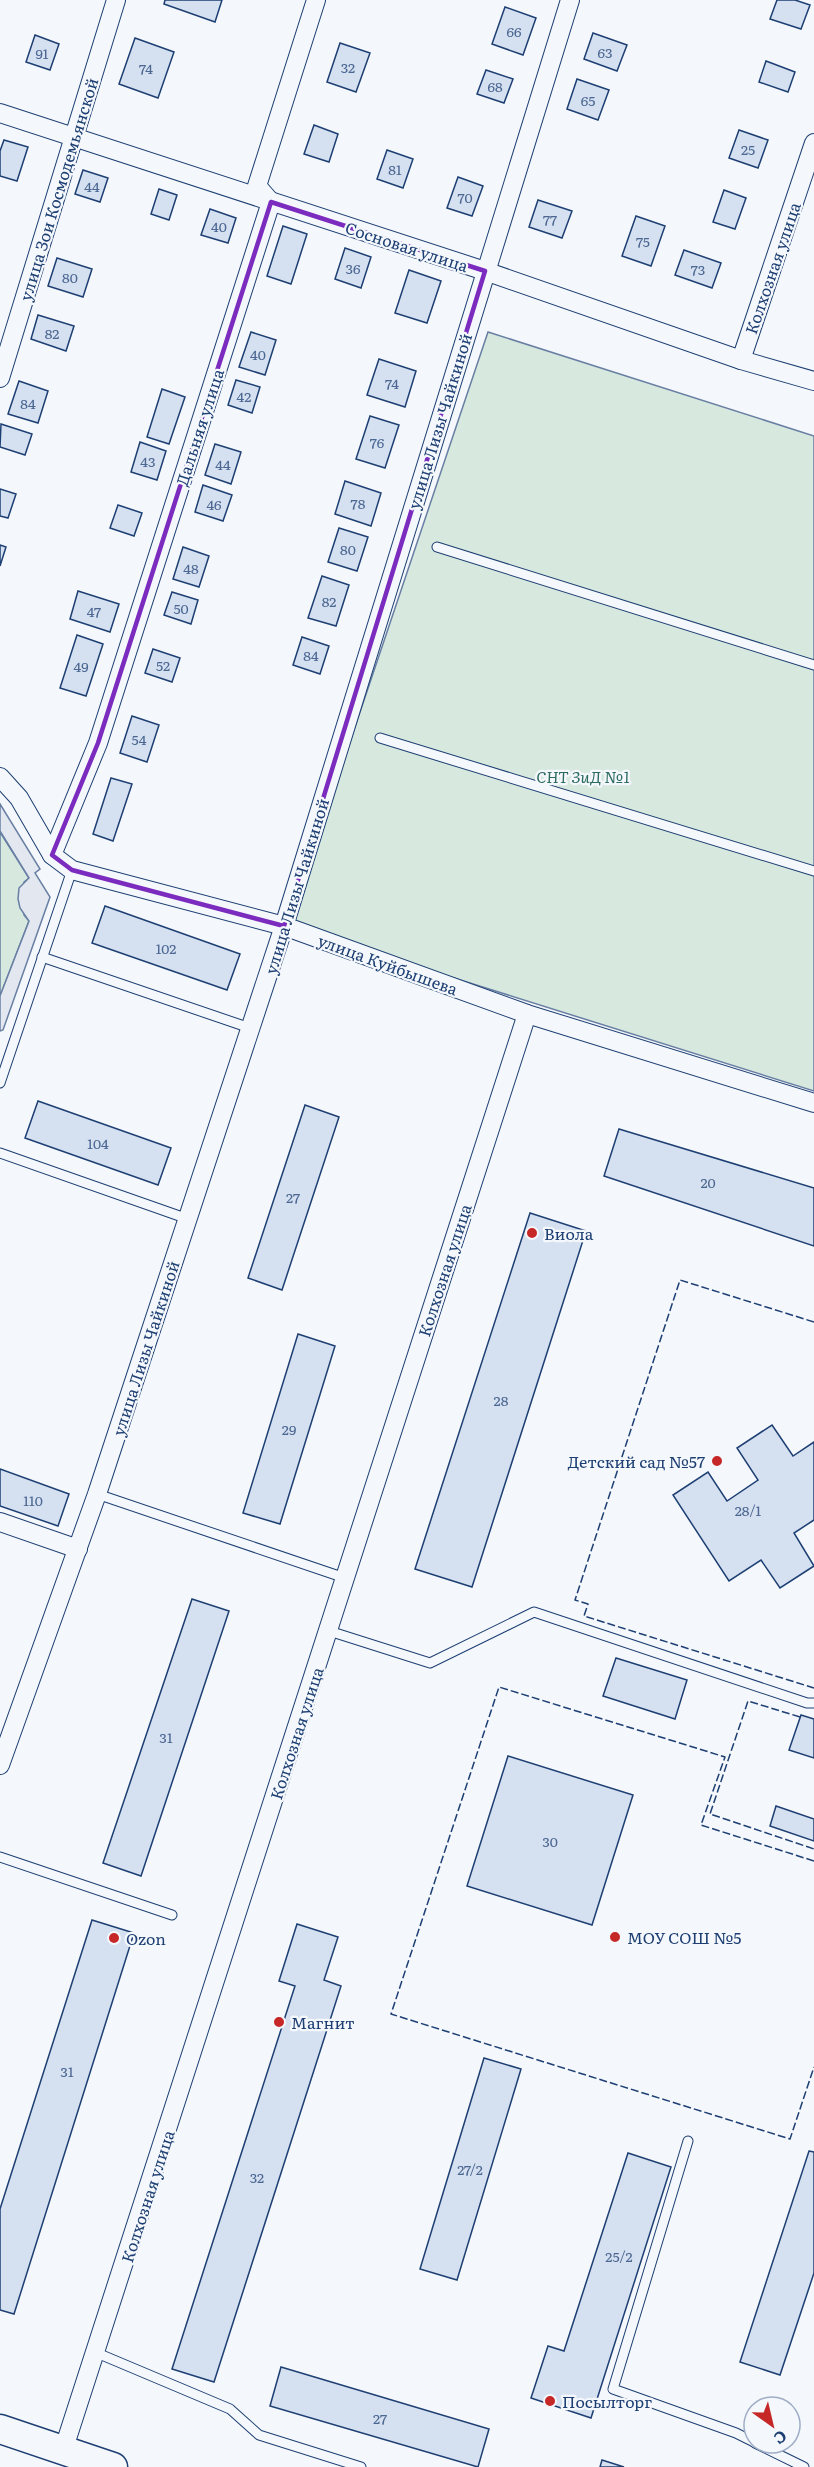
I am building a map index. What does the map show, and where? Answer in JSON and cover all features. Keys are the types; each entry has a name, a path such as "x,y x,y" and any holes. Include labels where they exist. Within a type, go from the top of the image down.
{"main road":[{"path":"0,2429 113,2467"}],"street":[{"name":"улица Зои Космодемьянской","path":"0,378 116,0"},
{"path":"271,202 257,186 316,0"},
{"name":"улица Лизы Чайкиной","path":"0,1765 97,1494 284,927 570,0"},
{"name":"Сосновая улица","path":"0,113 485,272 741,360 814,381"},
{"name":"Колхозная улица","path":"741,360 814,143"},
{"name":"Дальняя улица","path":"52,855 98,743 271,202"},
{"name":"улица Куйбышева","path":"0,777 19,798 52,855 72,870 284,927 526,1014 814,1103"},
{"name":"Колхозная улица","path":"63,2451 97,2353 526,1014"},
{"path":"0,1522 78,1549"}],"lane":[{"path":"437,547 814,665"},
{"path":"380,738 814,871"},
{"path":"0,1083 72,870"},
{"path":"42,957 250,1028"},
{"path":"0,1153 188,1219"},
{"path":"97,1494 345,1578"},
{"path":"328,1631 430,1663 534,1612 807,1703 814,1702"},
{"path":"0,1857 172,1915"},
{"path":"687,2141 613,2390 742,2436"},
{"path":"97,2353 230,2409 259,2435 361,2467"},
{"path":"780,2455 804,2467"}],"highlighted area":[{"path":"271,202 485,271 284,926 72,870 52,855 98,743"}],"green space":[{"name":"СНТ ЗиД №1","path":"488,332 814,436 814,1091 288,926"},
{"path":"0,832 29,878 24,882 24,915 29,921 0,996"}],"shaded area":[{"path":"0,804 40,869 35,873 50,897 3,1030 0,1031 0,996 29,921 20,908 18,899 19,888 29,878 0,831"}],"building":[{"path":"165,0 222,0 215,22 164,4"},
{"path":"777,0 795,0 810,5 801,29 770,19"},
{"path":"505,7 536,18 523,55 492,44"},
{"path":"593,33 627,45 617,71 584,59"},
{"path":"35,35 59,44 50,70 26,62"},
{"path":"135,38 174,52 158,98 119,84"},
{"path":"340,43 370,53 356,92 327,82"},
{"path":"766,61 795,72 788,92 759,82"},
{"path":"486,70 513,79 504,103 477,94"},
{"path":"577,79 609,90 598,120 567,109"},
{"path":"314,125 338,134 329,162 304,154"},
{"path":"739,130 768,140 758,168 729,158"},
{"path":"4,140 28,147 17,181 0,176 0,151"},
{"path":"387,150 413,159 403,188 377,179"},
{"path":"83,170 108,178 100,202 75,194"},
{"path":"458,177 483,186 472,216 447,208"},
{"path":"159,189 177,195 169,220 151,214"},
{"path":"724,190 746,198 735,229 713,222"},
{"path":"538,200 572,211 562,238 529,227"},
{"path":"210,209 236,218 228,243 201,235"},
{"path":"636,216 665,226 651,266 622,256"},
{"path":"283,226 307,234 291,284 267,276"},
{"path":"345,248 371,257 361,288 335,279"},
{"path":"684,250 721,263 712,288 675,275"},
{"path":"57,258 92,269 83,297 48,286"},
{"path":"409,270 441,281 427,323 395,313"},
{"path":"38,315 74,326 66,351 31,339"},
{"path":"251,332 276,340 265,375 239,367"},
{"path":"379,359 416,371 405,407 367,395"},
{"path":"236,380 260,387 252,413 228,405"},
{"path":"19,381 48,391 38,423 8,414"},
{"path":"162,389 185,397 169,444 147,437"},
{"path":"370,416 399,425 385,468 356,459"},
{"path":"1,424 32,434 25,455 0,447"},
{"path":"140,442 166,451 157,480 131,472"},
{"path":"215,444 241,452 231,484 205,475"},
{"path":"345,481 381,493 371,526 335,514"},
{"path":"203,485 232,495 223,521 195,512"},
{"path":"0,489 16,494 8,518 0,516"},
{"path":"118,505 142,513 134,536 110,528"},
{"path":"339,528 368,537 357,571 328,562"},
{"path":"0,545 6,547 0,566"},
{"path":"183,547 209,556 199,587 173,579"},
{"path":"322,576 349,585 336,626 308,618"},
{"path":"78,591 119,604 110,632 70,619"},
{"path":"172,592 198,600 191,624 164,615"},
{"path":"77,635 103,644 86,696 60,688"},
{"path":"302,637 329,646 320,674 293,665"},
{"path":"153,649 180,658 172,682 145,673"},
{"path":"132,716 159,725 147,762 120,753"},
{"path":"111,778 132,784 113,841 93,834"},
{"path":"105,906 240,954 227,990 92,943"},
{"path":"38,1101 171,1148 158,1185 25,1138"},
{"path":"305,1105 339,1117 282,1290 248,1278"},
{"path":"619,1129 814,1188 814,1246 604,1176"},
{"path":"530,1213 586,1231 472,1587 415,1569"},
{"path":"298,1334 335,1346 280,1524 243,1513"},
{"path":"772,1425 793,1456 814,1442 814,1520 794,1533 814,1566 780,1588 761,1560 729,1581 673,1495 708,1472 727,1501 758,1480 737,1448"},
{"path":"0,1469 69,1494 58,1526 0,1506"},
{"path":"192,1599 229,1611 141,1876 103,1863"},
{"path":"616,1658 687,1680 675,1719 603,1696"},
{"path":"801,1715 814,1719 814,1758 789,1750"},
{"path":"508,1756 633,1795 592,1925 467,1886"},
{"path":"776,1806 814,1819 814,1841 770,1826"},
{"path":"92,1920 134,1933 14,2314 0,2310 0,2209"},
{"path":"297,1924 338,1937 324,1980 341,1986 214,2382 172,2369 295,1986 279,1981"},
{"path":"484,2058 521,2069 457,2280 420,2269"},
{"path":"809,2151 814,2152 814,2273 780,2375 740,2362"},
{"path":"628,2153 671,2167 591,2418 531,2398 548,2346 564,2351"},
{"path":"281,2367 489,2429 478,2467 270,2406"},
{"path":"602,2460 624,2467 600,2467"}],"fence":[{"path":"814,1322 680,1280 575,1600 588,1604 584,1616 814,1688"},
{"path":"814,1861 701,1825 725,1757 499,1687 391,2014 790,2139 814,2067"},
{"path":"800,1717 748,1701 710,1814 814,1849"}],"place":[{"name":"Виола","path":"532,1233"},
{"name":"Детский сад №57","path":"717,1461"},
{"name":"МОУ СОШ №5","path":"615,1937"},
{"name":"Ozon","path":"114,1938"},
{"name":"Магнит","path":"279,2022"},
{"name":"Посылторг","path":"550,2401"}]}
